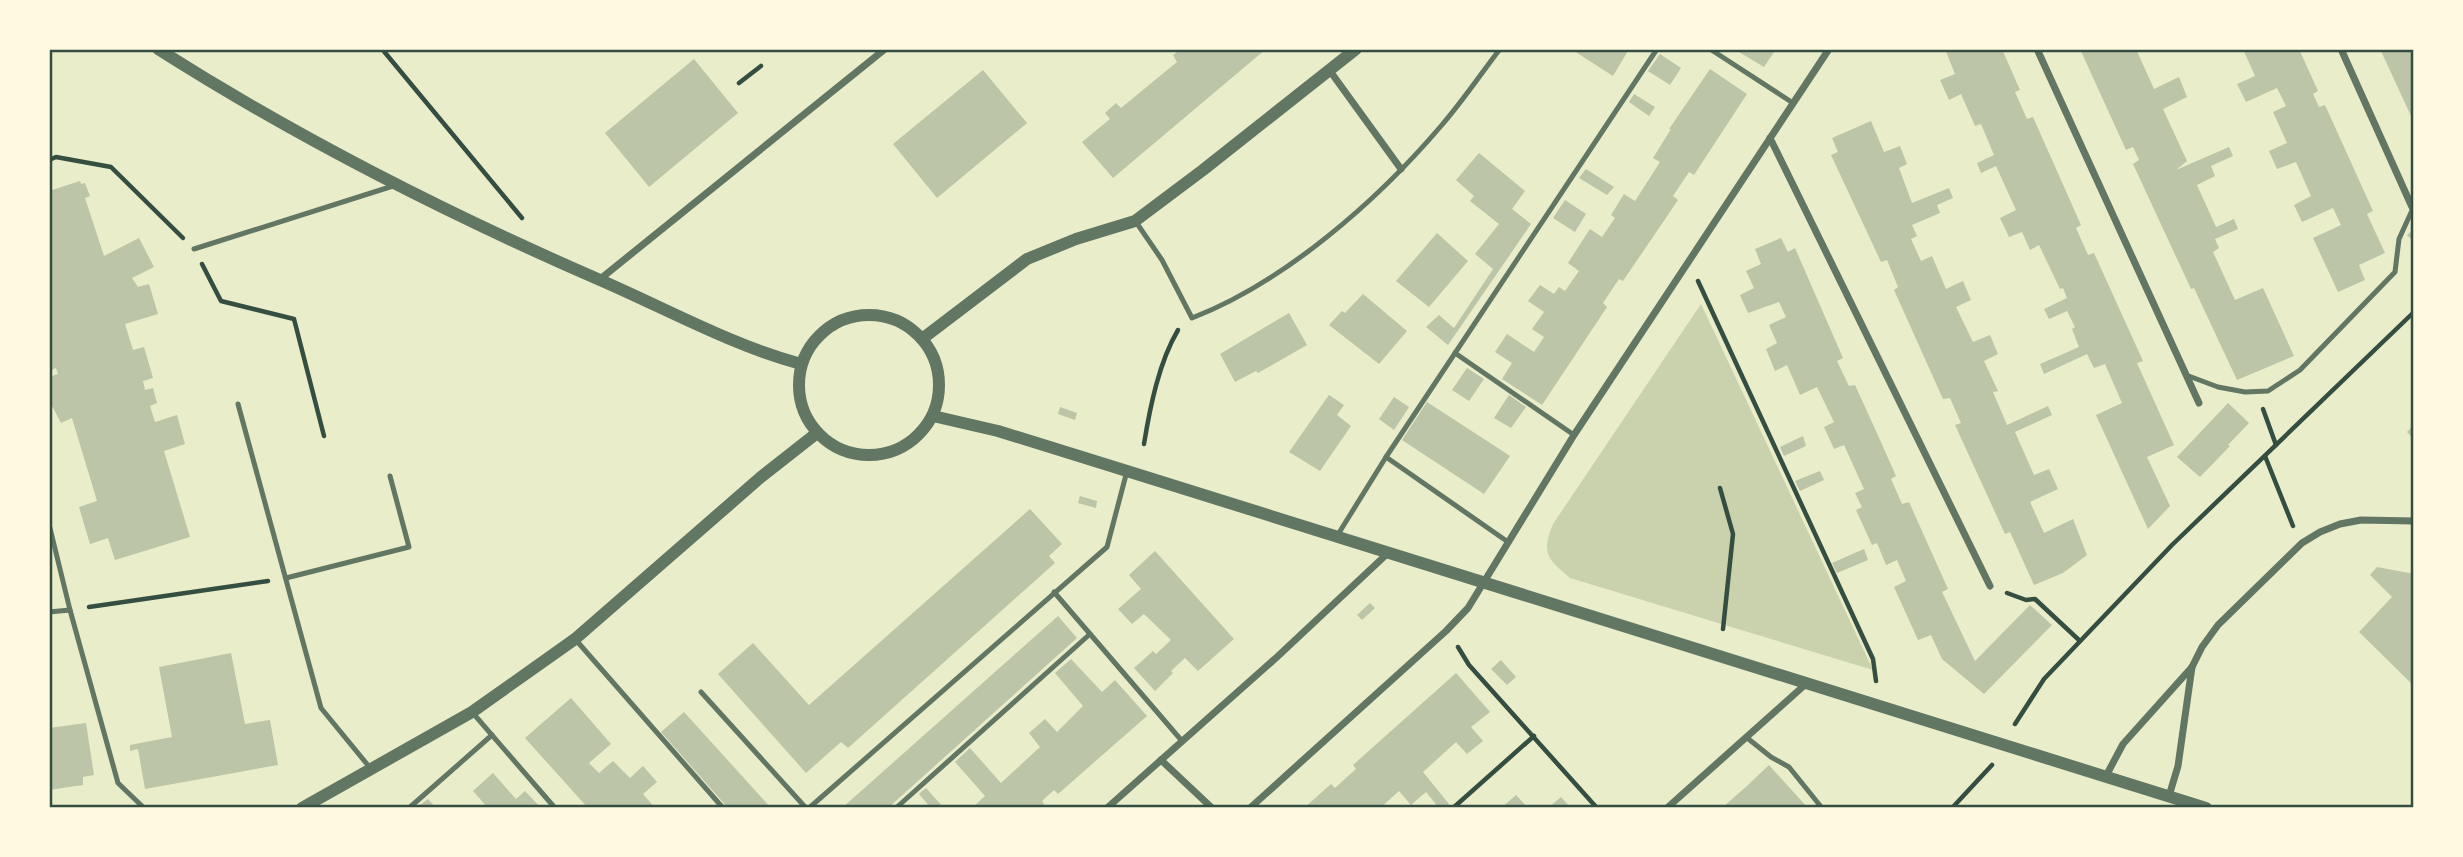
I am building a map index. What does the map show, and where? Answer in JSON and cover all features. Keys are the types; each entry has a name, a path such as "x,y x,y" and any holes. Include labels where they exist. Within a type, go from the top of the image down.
{"street":[{"path":"158,49 210,82 396,185 561,264 738,343 801,364"},
{"path":"599,279 885,49"},
{"path":"922,339 1027,259 1076,239 1135,221 1356,49"},
{"path":"1250,808 1468,608 1574,435 1829,49"},
{"path":"2036,49 2199,403"},
{"path":"2341,49 2413,207"},
{"path":"1329,71 1401,169"},
{"path":"1770,138 1990,586"},
{"path":"854,316 879,316 902,323 922,339 933,356 939,375 939,396 933,416 922,432 907,445 890,453 870,456 850,454 832,446 817,433 803,413 798,388 801,364 813,342 831,325 854,316"},
{"path":"933,416 998,431 2206,808"},
{"path":"302,808 472,712 575,639 761,477 817,433"},
{"path":"2106,776 2123,744 2192,667 2218,625 2302,543 2340,524 2361,520 2414,521"},
{"path":"1107,808 1277,657 1388,552"},
{"path":"2169,796 2178,766 2192,667"},
{"path":"1667,808 1808,682"},
{"path":"1161,760 1212,808"}],"lane":[{"path":"1135,221 1162,260 1192,318 1217,308 1295,262 1381,191 1442,126 1500,49"},
{"path":"1336,536 1657,49"},
{"path":"1710,49 1793,103"},
{"path":"194,249 396,185"},
{"path":"2186,375 2218,387 2245,392 2268,391 2300,370 2395,272 2399,239 2413,207"},
{"path":"1455,354 1574,435"},
{"path":"238,404 321,708 371,769"},
{"path":"1386,457 1508,542"},
{"path":"701,692 808,808 1107,547 1127,471"},
{"path":"286,578 409,547 390,476"},
{"path":"49,524 118,783 144,808"},
{"path":"1054,592 1182,741"},
{"path":"49,612 70,610"},
{"path":"896,808 1090,634"},
{"path":"575,639 723,808"},
{"path":"472,712 555,808"},
{"path":"409,808 492,735"},
{"path":"1746,737 1789,767 1822,808"}],"path":[{"path":"382,49 483,171"},
{"path":"739,83 761,66"},
{"path":"49,160 56,157 111,167 194,249 221,302 294,319 324,436"},
{"path":"1689,262 1873,659 1877,678 1869,702"},
{"path":"2022,712 2044,679 2172,545 2414,313"},
{"path":"1144,444 1151,404 1169,346 1179,329 1192,318"},
{"path":"2258,391 2276,445"},
{"path":"2265,456 2287,516 2302,543"},
{"path":"1720,488 1733,534 1723,629"},
{"path":"70,610 286,578"},
{"path":"1990,586 2026,600 2035,599 2080,641"},
{"path":"1446,631 1469,665 1597,808"},
{"path":"1453,808 1534,736"}],"green space":[{"path":"1701,304 1873,670 1570,578 1548,555 1547,542 1553,524"}],"building":[{"path":"1181,49 1266,49 1113,178 1082,142 1110,119 1105,113 1116,103 1121,108 1177,62 1173,55"},
{"path":"1571,49 1629,49 1613,76"},
{"path":"1734,49 1776,49 1764,67"},
{"path":"1945,49 2002,49 2020,90 2015,92 2027,119 2033,117 2081,225 2076,228 2088,255 2094,253 2143,361 2137,363 2174,445 2147,457 2170,506 2148,529 2096,415 2122,403 2105,364 2094,368 2087,354 2044,374 2040,364 2079,347 2072,329 2075,327 2067,311 2049,319 2044,309 2067,298 2039,245 2030,250 2022,232 2009,237 2000,218 2016,210 1996,166 1981,173 1977,163 1994,155 1981,124 1975,126 1961,94 1949,100 1940,80 1955,74"},
{"path":"2080,49 2136,49 2154,89 2179,77 2187,97 2163,109 2187,161 2176,170 2229,147 2233,156 2211,166 2215,176 2197,185 2216,227 2234,219 2238,229 2215,239 2219,248 2213,252 2235,300 2263,288 2294,356 2237,380 2133,164 2139,160 2133,147 2126,150"},
{"path":"2243,49 2299,49 2318,91 2313,94 2319,107 2325,105 2373,211 2367,214 2385,253 2359,265 2365,280 2338,292 2313,238 2341,225 2333,208 2302,222 2294,205 2311,196 2296,162 2277,169 2269,151 2287,143 2273,112 2286,106 2277,88 2246,102 2237,84 2255,76"},
{"path":"2380,49 2414,49 2412,118"},
{"path":"1660,54 1681,68 1670,85 1648,71"},
{"path":"694,59 738,113 649,187 605,133"},
{"path":"1710,69 1747,94 1694,175 1689,172 1673,196 1678,200 1623,281 1619,279 1603,303 1607,307 1542,405 1502,379 1512,363 1495,352 1507,334 1534,352 1544,337 1532,329 1544,312 1528,301 1540,285 1554,294 1559,287 1565,291 1579,271 1568,263 1590,229 1602,237 1615,218 1611,215 1624,194 1635,201 1660,162 1653,158 1669,129"},
{"path":"983,70 1027,123 937,198 893,144"},
{"path":"1634,94 1655,107 1649,116 1629,102"},
{"path":"1871,121 1884,152 1900,146 1907,164 1899,168 1912,203 1949,188 1953,198 1937,205 1940,213 1912,225 1917,236 1911,239 1921,261 1932,256 1946,289 1963,281 1971,300 1956,307 1973,342 1990,335 1998,354 1984,361 1998,391 1993,392 2007,425 2048,406 2052,415 2015,432 2034,475 2049,469 2058,489 2030,502 2044,533 2073,519 2087,555 2063,573 2034,585 2010,532 2005,534 1955,425 1961,423 1950,398 1943,399 1894,290 1898,287 1887,260 1881,262 1831,155 1838,152 1832,138"},
{"path":"1479,153 1525,191 1512,209 1531,224 1448,345 1426,327 1439,315 1454,328 1493,269 1475,254 1499,224 1470,201 1474,196 1456,180"},
{"path":"1586,169 1614,187 1607,195 1579,178"},
{"path":"80,181 81,184 85,183 90,196 85,198 104,256 139,238 154,267 132,278 138,287 149,284 158,314 125,324 133,350 144,347 153,378 143,381 145,390 153,388 157,403 150,406 155,422 177,415 185,444 164,451 190,537 115,560 108,538 90,544 79,507 97,501 72,418 61,423 49,400 49,377 58,374 56,368 49,371 49,191"},
{"path":"1565,200 1586,214 1575,232 1553,218"},
{"path":"2414,229 2414,242 2407,235"},
{"path":"1437,233 1468,261 1429,307 1396,281"},
{"path":"1781,238 1788,252 1795,248 1843,358 1837,361 1849,386 1855,385 1876,431 1896,476 1891,479 1902,504 1909,502 1948,589 1942,592 1975,661 2030,605 2052,625 1984,694 1942,659 1931,635 1918,640 1894,587 1906,581 1897,560 1886,565 1877,543 1872,545 1856,510 1862,507 1855,493 1864,489 1844,445 1834,449 1824,427 1834,422 1817,387 1800,395 1787,365 1775,371 1766,349 1777,343 1769,325 1786,317 1779,302 1748,313 1740,295 1754,288 1746,271 1761,264 1755,249"},
{"path":"1363,294 1407,331 1379,364 1329,325"},
{"path":"1289,313 1307,345 1258,373 1256,371 1235,382 1220,354"},
{"path":"1467,368 1484,379 1469,401 1452,390"},
{"path":"1329,395 1344,405 1337,415 1351,426 1320,471 1289,452"},
{"path":"1509,395 1526,407 1511,428 1494,418"},
{"path":"1394,397 1409,407 1394,430 1379,419"},
{"path":"1427,402 1510,456 1484,494 1402,440"},
{"path":"2228,403 2249,423 2200,477 2177,457"},
{"path":"1060,407 1077,413 1075,420 1058,414"},
{"path":"2414,425 2414,439 2407,432"},
{"path":"1803,436 1806,446 1784,456 1780,447"},
{"path":"1820,471 1824,480 1800,491 1795,481"},
{"path":"1080,496 1097,501 1096,508 1078,503"},
{"path":"1030,509 1062,544 1049,556 1055,563 848,748 841,742 806,773 718,674 753,643 809,705"},
{"path":"1864,549 1868,560 1837,573 1832,563"},
{"path":"1155,551 1234,639 1198,671 1185,658 1155,691 1134,668 1153,651 1156,654 1171,640 1144,614 1132,624 1118,609 1141,589 1129,575"},
{"path":"2377,567 2414,574 2414,686 2359,632 2392,597 2370,575"},
{"path":"1370,603 1375,608 1362,620 1357,615"},
{"path":"1058,616 1077,638 888,808 842,808"},
{"path":"231,653 245,724 270,720 278,765 145,789 138,749 130,751 130,745 172,737 159,667"},
{"path":"1071,659 1102,692 1115,680 1147,716 1058,794 1054,790 1042,801 1045,806 1043,808 972,808 985,796 955,762 970,748 1001,783 1040,747 1029,733 1045,719 1057,732 1083,706 1055,673"},
{"path":"1501,660 1516,677 1507,685 1491,669"},
{"path":"1456,673 1490,712 1471,727 1483,741 1467,754 1456,742 1423,772 1449,804 1445,808 1439,808 1426,792 1411,805 1399,791 1380,808 1304,808 1331,784 1335,788 1356,769 1353,765"},
{"path":"571,698 611,744 589,763 599,773 613,761 630,778 643,766 657,782 643,794 655,808 588,808 525,738"},
{"path":"684,712 771,808 728,808 661,732"},
{"path":"86,723 94,775 83,777 83,785 49,790 49,728"},
{"path":"1769,765 1808,808 1722,808 1748,785"},
{"path":"493,773 516,799 525,791 541,808 488,808 473,791"},
{"path":"926,788 944,808 931,808 919,794"},
{"path":"1516,795 1528,808 1501,808 1508,802"},
{"path":"1561,797 1571,808 1548,808"},
{"path":"428,799 436,808 419,806"}]}
